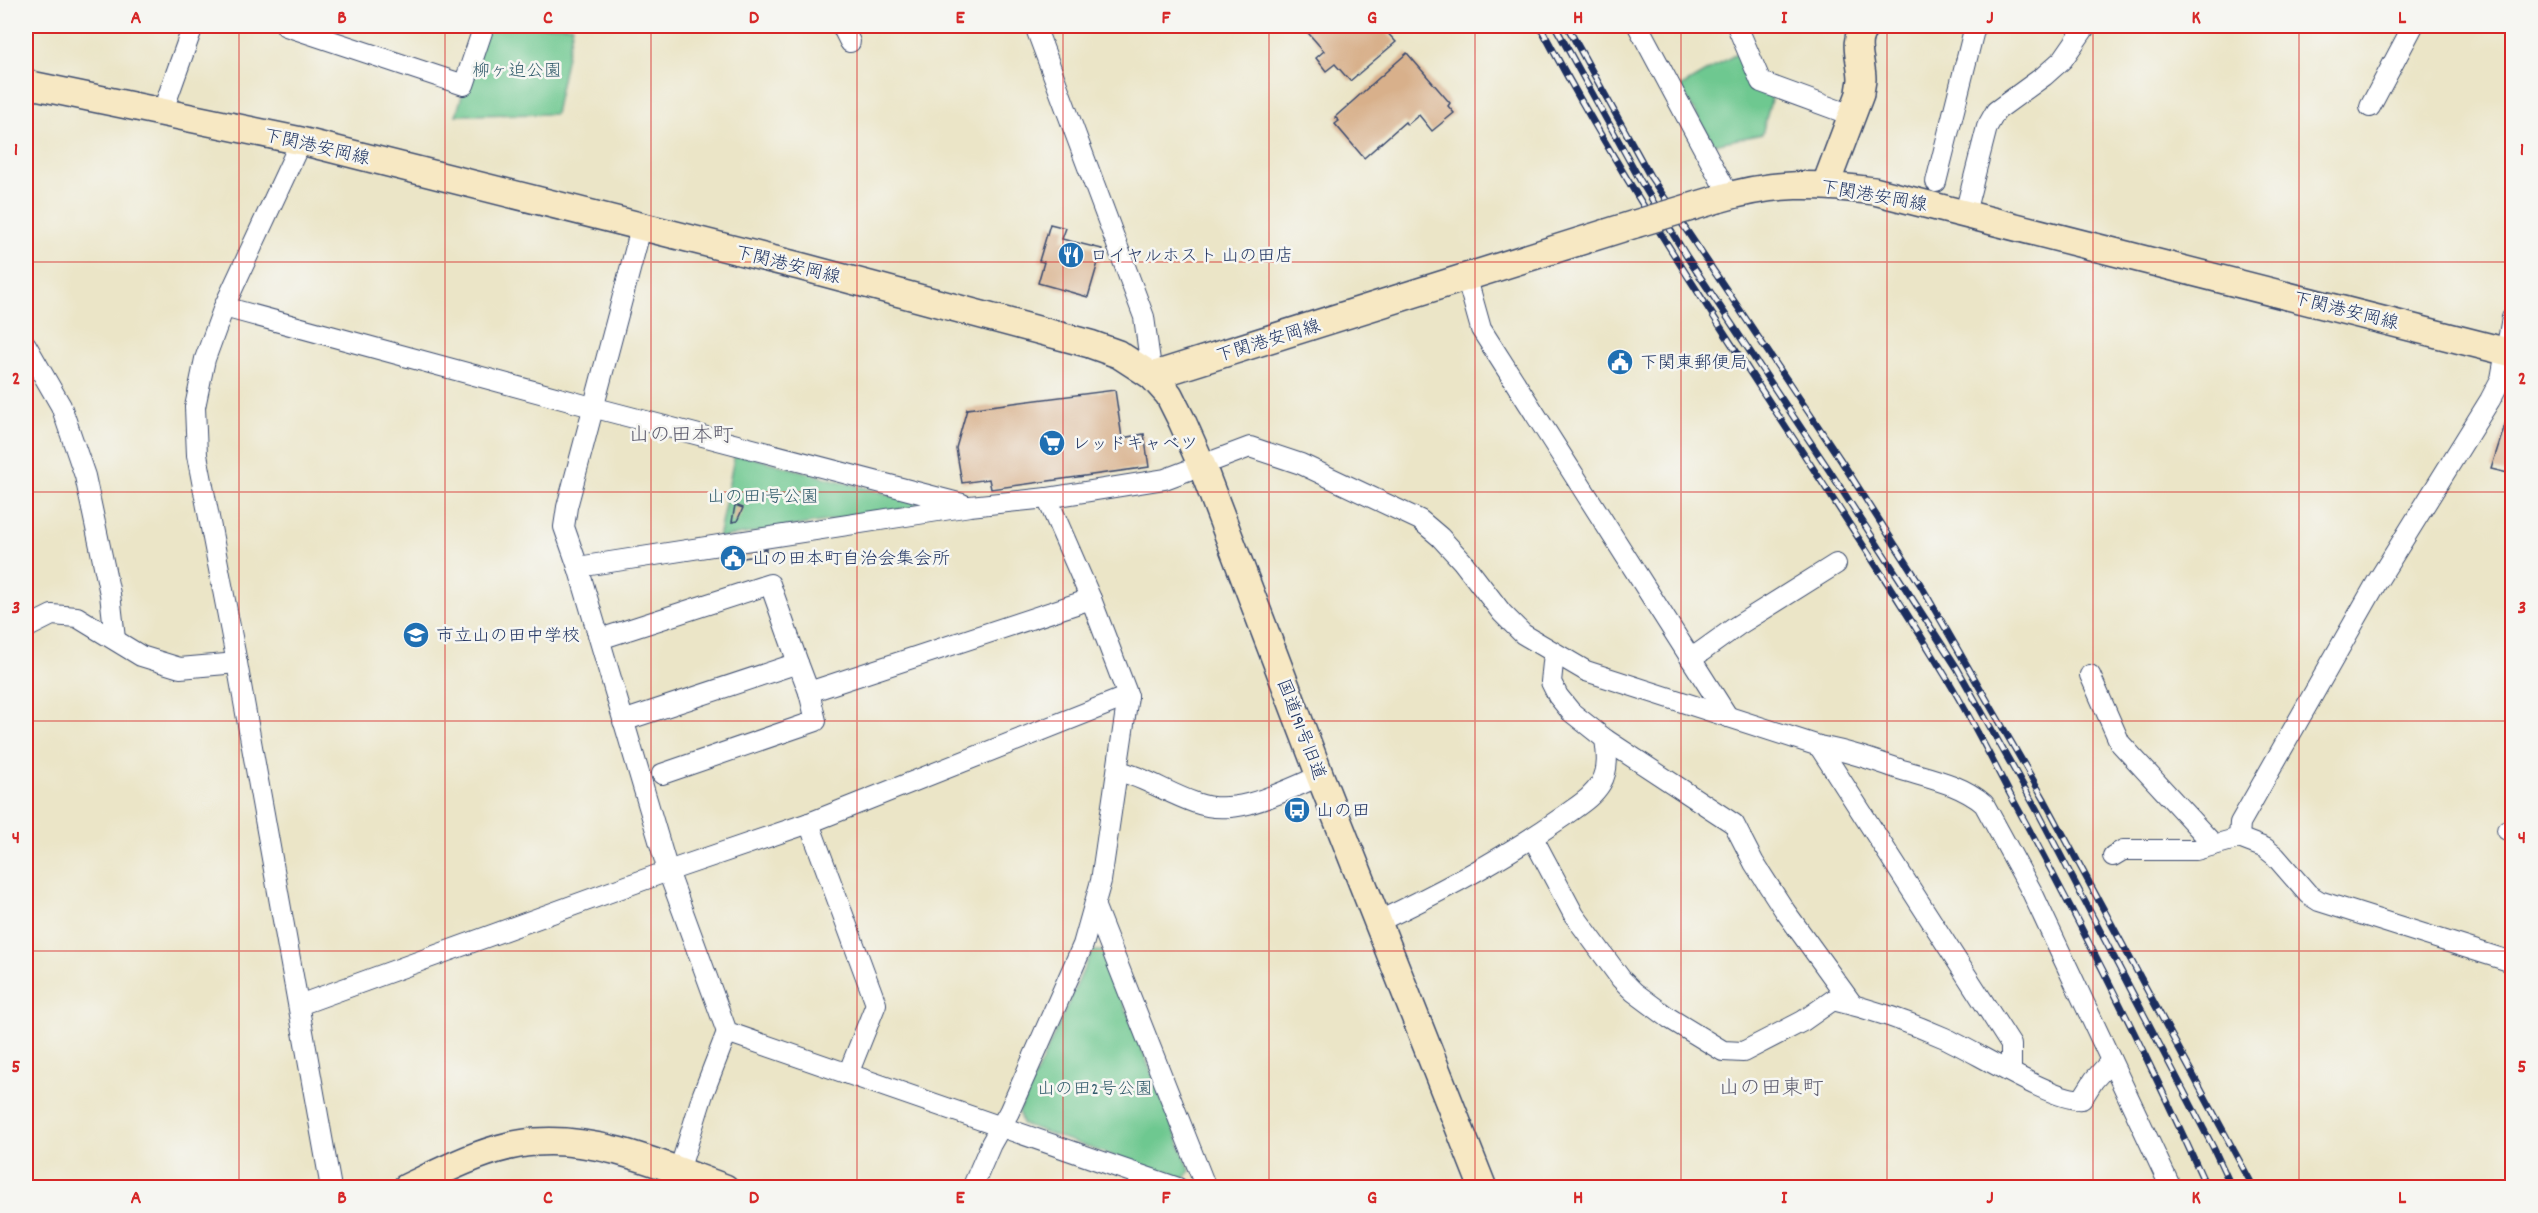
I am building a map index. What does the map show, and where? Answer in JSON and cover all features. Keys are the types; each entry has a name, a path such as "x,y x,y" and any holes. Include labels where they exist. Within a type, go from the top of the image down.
{"main road":[{"path":"1826,184 1860,94 1862,78 1858,43 1861,27"},
{"name":"下関港安岡線","path":"26,84 301,141 799,266 1090,344 1118,354 1152,376 1723,197 1765,188 1826,184 1874,191 1965,213 2510,352"},
{"name":"国道191号旧道","path":"1152,376 1169,395 1202,466 1377,922 1484,1188"},
{"path":"406,1188 465,1161 534,1142 597,1146 679,1171 725,1188"}],"street":[{"path":"162,113 193,26"},
{"path":"286,26 464,85 484,26"},
{"path":"1035,26 1144,317 1152,376"},
{"path":"1638,26 1723,197"},
{"path":"1737,26 1761,82 1851,116"},
{"path":"1936,182 1975,26"},
{"path":"1965,213 1987,127 1996,111 2063,59 2086,26"},
{"path":"2370,107 2413,26"},
{"path":"301,141 224,307 205,359 195,407 196,443 331,1188"},
{"path":"641,228 592,407 564,527 600,639 668,871 727,1032 703,1094 679,1171"},
{"path":"1467,279 1481,329 1728,717"},
{"path":"224,307 970,506"},
{"path":"2239,838 2240,823 2282,745 2399,546 2490,400 2501,379 2510,352 2512,318"},
{"path":"26,345 61,406 85,476 110,594 115,639"},
{"path":"578,567 970,506 1047,498 1165,479 1250,447 1301,464 1420,520 1440,537 1462,561 1502,614 1523,634 1586,671 1819,746 1841,750 1920,775 1972,795 1984,804 2035,890 2111,1061 2171,1188"},
{"path":"972,1188 1079,956 1095,907 1119,771 1128,696 1091,599 1047,498"},
{"path":"1691,659 1737,626 1836,564"},
{"path":"600,639 771,584 809,692 816,721 662,774"},
{"path":"809,692 1091,599"},
{"path":"26,628 51,615 77,617 141,656 180,668 237,663"},
{"path":"1554,653 1551,682 1554,690 1571,712 1605,739 1734,824 1754,863 1785,911 1853,1005"},
{"path":"623,721 798,663"},
{"path":"2090,675 2121,743 2214,845"},
{"path":"299,1005 668,871 809,823 1128,696"},
{"path":"1377,922 1424,900 1533,838 1592,796 1602,782 1607,758 1605,739"},
{"path":"1819,746 2011,1045 2011,1071"},
{"path":"1119,771 1196,803 1214,808 1243,805 1320,776"},
{"path":"809,823 876,1004 848,1074"},
{"path":"1533,838 1574,915 1621,979 1634,992 1669,1018 1723,1051 1743,1052 1803,1021 1833,1000 1926,1030 2075,1100 2082,1099 2094,1080 2111,1061"},
{"path":"2113,856 2123,850 2196,850 2239,838 2254,842 2270,852 2303,889 2319,901 2512,962"},
{"path":"1095,907 1206,1188"},
{"path":"727,1032 970,1114 1000,1127 1178,1188"}],"green space":[{"name":"柳ヶ迫公園","path":"484,26 573,26 555,114 456,115"},
{"path":"1741,51 1755,84 1772,97 1762,134 1714,144 1680,87"},
{"name":"山の田1号公園","path":"735,453 917,502 916,507 718,538"},
{"name":"山の田2号公園","path":"1092,951 1103,951 1190,1170 1184,1181 1022,1124 1019,1112"}],"building":[{"path":"1302,26 1381,26 1396,42 1350,81 1335,64 1326,71 1316,58 1324,51"},
{"path":"1407,53 1450,103 1448,106 1454,113 1432,131 1419,115 1407,125 1405,122 1364,158 1335,124 1339,121 1335,117"},
{"name":"ロイヤルホスト 山の田店","path":"1050,224 1066,228 1062,239 1102,249 1088,297 1038,283 1044,262 1039,261"},
{"name":"レッドキャベツ","path":"1115,390 1122,438 1144,434 1149,467 991,489 989,479 962,483 956,448 967,409"},
{"path":"2510,409 2512,409 2512,474 2491,469"},
{"path":"735,505 743,508 737,521 732,522"},
{"name":"山の田本町自治会集会所","path":"766,549 766,554 722,562 720,553"}],"railway":[{"path":"1540,26 1586,109 1685,272 1893,591 1961,702 2113,990 2207,1188"},
{"path":"1555,26 1640,180 1687,257 1957,668 2038,812 2213,1147 2232,1188"},
{"path":"1567,26 1650,176 1842,462 1920,584 2044,799 2254,1188"}],"place":[{"name":"ロイヤルホスト 山の田店","path":"1071,255"},
{"name":"下関東郵便局","path":"1620,362"},
{"name":"レッドキャベツ","path":"1052,443"},
{"name":"山の田本町自治会集会所","path":"733,558"},
{"name":"市立山の田中学校","path":"416,635"},
{"name":"山の田","path":"1297,810"}],"district":[{"name":"山の田本町","path":"681,434"},
{"name":"山の田東町","path":"1771,1087"}]}
